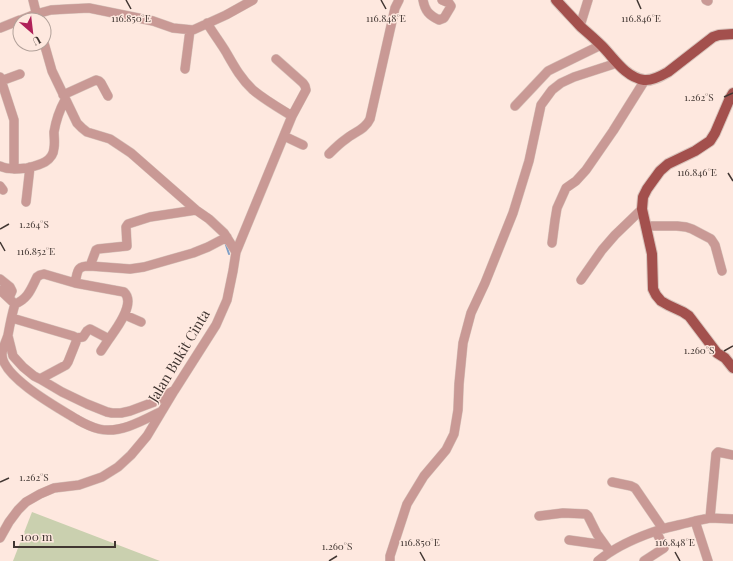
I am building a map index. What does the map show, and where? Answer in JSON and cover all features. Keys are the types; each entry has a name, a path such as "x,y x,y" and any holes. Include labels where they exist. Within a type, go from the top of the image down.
{"main road":[{"path":"556,0 622,68 634,76 645,80 662,76 713,37 733,34"},
{"path":"709,41 733,39"},
{"path":"733,93 710,141 696,151 668,164 660,171 643,197 642,209 652,254 653,276 661,294 666,299 693,311 722,350 725,358 733,368"}],"street":[{"path":"33,0 36,12"},
{"path":"47,12 51,10 88,8 153,21 173,28 194,30 253,0"},
{"path":"329,154 347,138 364,128 370,120 378,90 387,41 395,8 399,0"},
{"path":"423,0 429,14 439,20 444,18 451,6 449,3 442,0"},
{"path":"580,26 588,0"},
{"path":"0,28 12,23"},
{"path":"207,24 226,52 239,75 253,90 268,102 292,116"},
{"path":"185,69 190,30"},
{"path":"515,106 548,71 601,45"},
{"path":"47,52 52,71 77,123 87,132 110,139 131,153 224,233 236,252"},
{"name":"Jalan Bukit Cinta","path":"0,538 9,522 26,502 54,488 79,485 102,477 131,455 147,436 216,325 227,300 236,252 292,116 306,89 303,83 276,59"},
{"path":"390,561 390,556 407,504 424,476 446,450 454,434 458,410 459,384 464,343 471,313 485,283 513,213 529,161 541,105 552,90 561,83 574,77 617,63"},
{"path":"14,169 14,120 1,79 20,74"},
{"path":"0,166 6,169 30,167 44,163 52,156 56,121 64,98 96,80 99,80 108,96"},
{"path":"552,243 557,208 563,193 566,188 576,181 586,170 613,132 645,80"},
{"path":"284,136 303,145"},
{"path":"26,202 30,167"},
{"path":"581,280 602,250 642,209"},
{"path":"90,266 96,250 127,246 126,227 128,224 150,217 196,210"},
{"path":"646,226 686,227 711,239 715,245 722,271"},
{"path":"76,283 79,269 81,267 90,266 130,269 144,267 193,253 227,237"},
{"path":"0,290 12,301 21,302 26,297 37,277 44,274 76,283 124,292 128,295 124,315 101,351"},
{"path":"0,279 10,287 12,291 12,318 8,336 2,350 3,362 14,376 26,386 78,420 100,429 110,430 128,427 162,411"},
{"path":"124,315 141,322"},
{"path":"12,318 56,330 76,338 83,338 90,329 109,338"},
{"path":"8,336 13,356 34,376 87,404 112,413 130,411 154,402 174,391"},
{"path":"40,378 66,365 76,342 76,338"},
{"path":"14,376 23,367"},
{"path":"710,518 716,454 718,452 733,455"},
{"path":"612,482 635,488 660,530 664,548 644,561"},
{"path":"539,516 563,513 586,514 607,549"},
{"path":"569,540 607,549 660,530 695,521 710,518 733,519"},
{"path":"695,521 708,561"},
{"path":"598,561 607,549"}],"green space":[{"path":"32,512 160,561 13,561"}],"waterway":[{"path":"225,242 229,254"}]}
